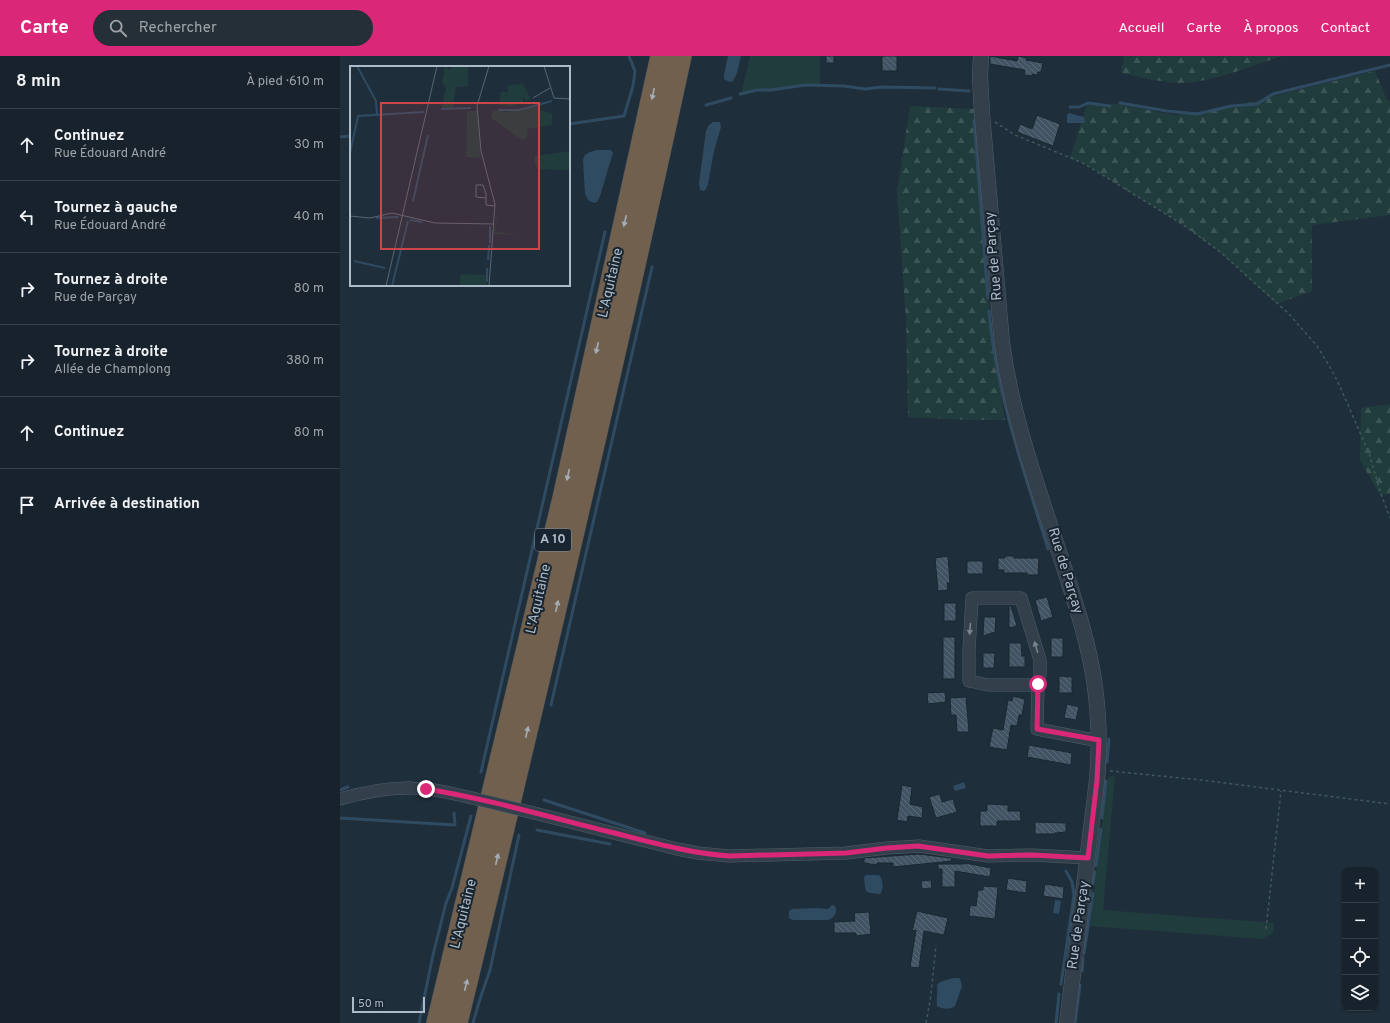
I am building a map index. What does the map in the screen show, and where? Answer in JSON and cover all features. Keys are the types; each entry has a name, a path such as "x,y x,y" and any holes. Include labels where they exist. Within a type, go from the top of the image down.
{"highway":[{"name":"L'Aquitaine","path":"437,1023 563,498 661,56"},
{"name":"L'Aquitaine","path":"457,1023 622,326 681,56"}],"street":[{"name":"Rue de Parçay","path":"981,56 980,96 988,121 1001,329 1007,373 1019,426 1085,637 1094,679 1098,716 1098,770 1067,1023"},
{"path":"1038,684 988,685 969,681 968,650 972,598 1020,598 1040,660 1037,729 1099,740"},
{"path":"340,799 374,791 406,788 426,789 468,797 677,849 713,855 729,856 846,853 918,846 988,856 1088,858"}],"path":[{"path":"988,121 1015,135 1083,163 1182,224 1219,252 1288,313 1317,346 1337,380 1369,453 1380,491 1390,518"},
{"path":"1098,770 1201,780 1390,804"},
{"path":"1266,929 1281,791"},
{"path":"926,1023 931,995 936,945"}],"green space":[{"path":"750,56 820,56 820,86 801,86 741,94"},
{"path":"1124,56 1282,56 1217,77 1178,83 1121,73"},
{"path":"1375,71 1387,100 1390,101 1390,215 1312,225 1312,291 1277,304 1219,251 1182,224 1083,163 1070,158 1087,105 1116,104 1175,115 1223,109"},
{"path":"910,106 975,109 990,322 1005,420 908,417 906,319 897,191"},
{"path":"1390,404 1390,494 1380,495 1360,460 1361,408"},
{"path":"1115,776 1103,910 1274,923 1273,933 1262,939 1090,926 1108,777"}],"water":[{"path":"728,56 741,56 737,73 733,81 729,82 724,79"},
{"path":"1069,113 1084,117 1085,122 1067,123 1067,115"},
{"path":"713,122 720,122 721,127 714,151 708,184 704,191 700,190 699,183 706,131 709,125"},
{"path":"596,150 611,150 613,153 600,196 595,203 589,201 585,194 583,160 586,154"},
{"path":"964,782 966,788 955,791 953,786"},
{"path":"866,875 879,875 882,881 880,894 866,891 864,877"},
{"path":"1055,900 1061,901 1059,914 1053,913"},
{"path":"832,905 836,908 836,913 828,920 793,920 789,918 789,911 792,909 828,909"},
{"path":"953,978 959,978 962,986 955,1006 949,1009 937,1006 937,985 940,982"}],"building":[{"path":"826,56 834,56 834,63 826,63"},
{"path":"882,56 897,56 897,71 882,71"},
{"path":"990,56 1017,61 1018,56 1027,58 1026,60 1043,63 1041,72 1038,72 1037,75 1024,75 1025,70 990,64"},
{"path":"1037,115 1060,124 1053,146 1017,132 1020,124 1032,129"},
{"path":"948,556 950,583 947,583 948,590 938,591 935,558"},
{"path":"1005,556 1014,556 1014,558 1039,558 1038,575 1027,575 1027,573 1004,573 1004,570 998,570 998,558 1005,558"},
{"path":"967,561 983,561 983,574 967,574"},
{"path":"1047,597 1053,617 1041,621 1035,600"},
{"path":"944,603 956,603 956,621 944,621"},
{"path":"1009,606 1011,606 1017,626 1009,628"},
{"path":"984,617 996,617 995,632 983,636"},
{"path":"943,637 955,637 955,679 943,679"},
{"path":"1051,638 1063,638 1063,657 1051,657"},
{"path":"1009,643 1021,643 1022,656 1025,656 1025,667 1009,667"},
{"path":"983,653 995,653 994,668 983,668"},
{"path":"1059,676 1072,677 1072,693 1059,693"},
{"path":"945,692 946,702 928,704 927,693"},
{"path":"1013,696 1025,699 1022,715 1019,715 1017,726 1011,725 1007,750 989,747 993,728 1003,730 1008,700 1012,701"},
{"path":"966,697 969,732 957,732 956,715 951,715 950,698"},
{"path":"1067,704 1079,707 1076,720 1064,718"},
{"path":"1029,745 1072,753 1071,765 1027,757"},
{"path":"902,785 912,787 910,804 923,807 922,818 908,816 907,822 897,820"},
{"path":"940,794 942,802 953,799 957,812 936,818 929,797"},
{"path":"987,804 1008,805 1008,811 1020,811 1021,821 997,821 997,826 980,826 980,811 987,811"},
{"path":"1035,822 1066,823 1066,832 1055,834 1035,834"},
{"path":"919,854 951,858 952,861 893,867 893,863 877,863 877,865 864,863 864,858"},
{"path":"965,863 991,868 990,877 955,871 955,887 942,887 942,869 938,869 938,864"},
{"path":"1008,878 1027,881 1026,893 1006,890"},
{"path":"931,880 932,888 922,889 921,881"},
{"path":"1045,884 1064,887 1063,899 1043,896"},
{"path":"983,886 998,887 995,919 969,916 970,905 976,906 978,890 983,890"},
{"path":"917,911 948,918 944,935 924,931 919,968 910,967 916,930 912,931"},
{"path":"869,912 871,934 856,936 856,933 834,933 834,922 855,921 854,913"}],"waterway":[{"path":"570,124 624,116 633,86 635,71 629,56"},
{"path":"1120,103 1167,111 1197,114 1231,106 1257,104 1273,94 1390,65"},
{"path":"740,94 757,90 771,90 805,85 844,86 865,89 882,87 935,88"},
{"path":"939,89 969,91"},
{"path":"706,105 731,98"},
{"path":"1070,107 1079,107 1088,103 1110,106"},
{"path":"974,121 988,298"},
{"path":"340,137 350,136"},
{"path":"481,772 605,232"},
{"path":"551,705 652,267"},
{"path":"989,311 1004,402 1048,549"},
{"path":"1107,762 1109,739"},
{"path":"1102,818 1106,781"},
{"path":"340,790 348,787"},
{"path":"544,800 645,833"},
{"path":"340,818 455,825 454,813"},
{"path":"419,1023 433,955 446,903 452,888 471,816"},
{"path":"1096,866 1101,829"},
{"path":"537,830 610,844"},
{"path":"473,1023 490,970 519,835"},
{"path":"1061,984 1074,895 1072,882 1066,871"},
{"path":"1093,884 1095,872"},
{"path":"1084,953 1093,893"},
{"path":"1082,971 1083,958"},
{"path":"1075,1023 1080,985"},
{"path":"1056,1023 1059,994"}],"route":[{"path":"426,789 468,797 677,849 713,855 729,856 846,853 918,846 988,856 1032,855 1088,858 1096,796 1099,740 1037,729 1038,684"}]}
